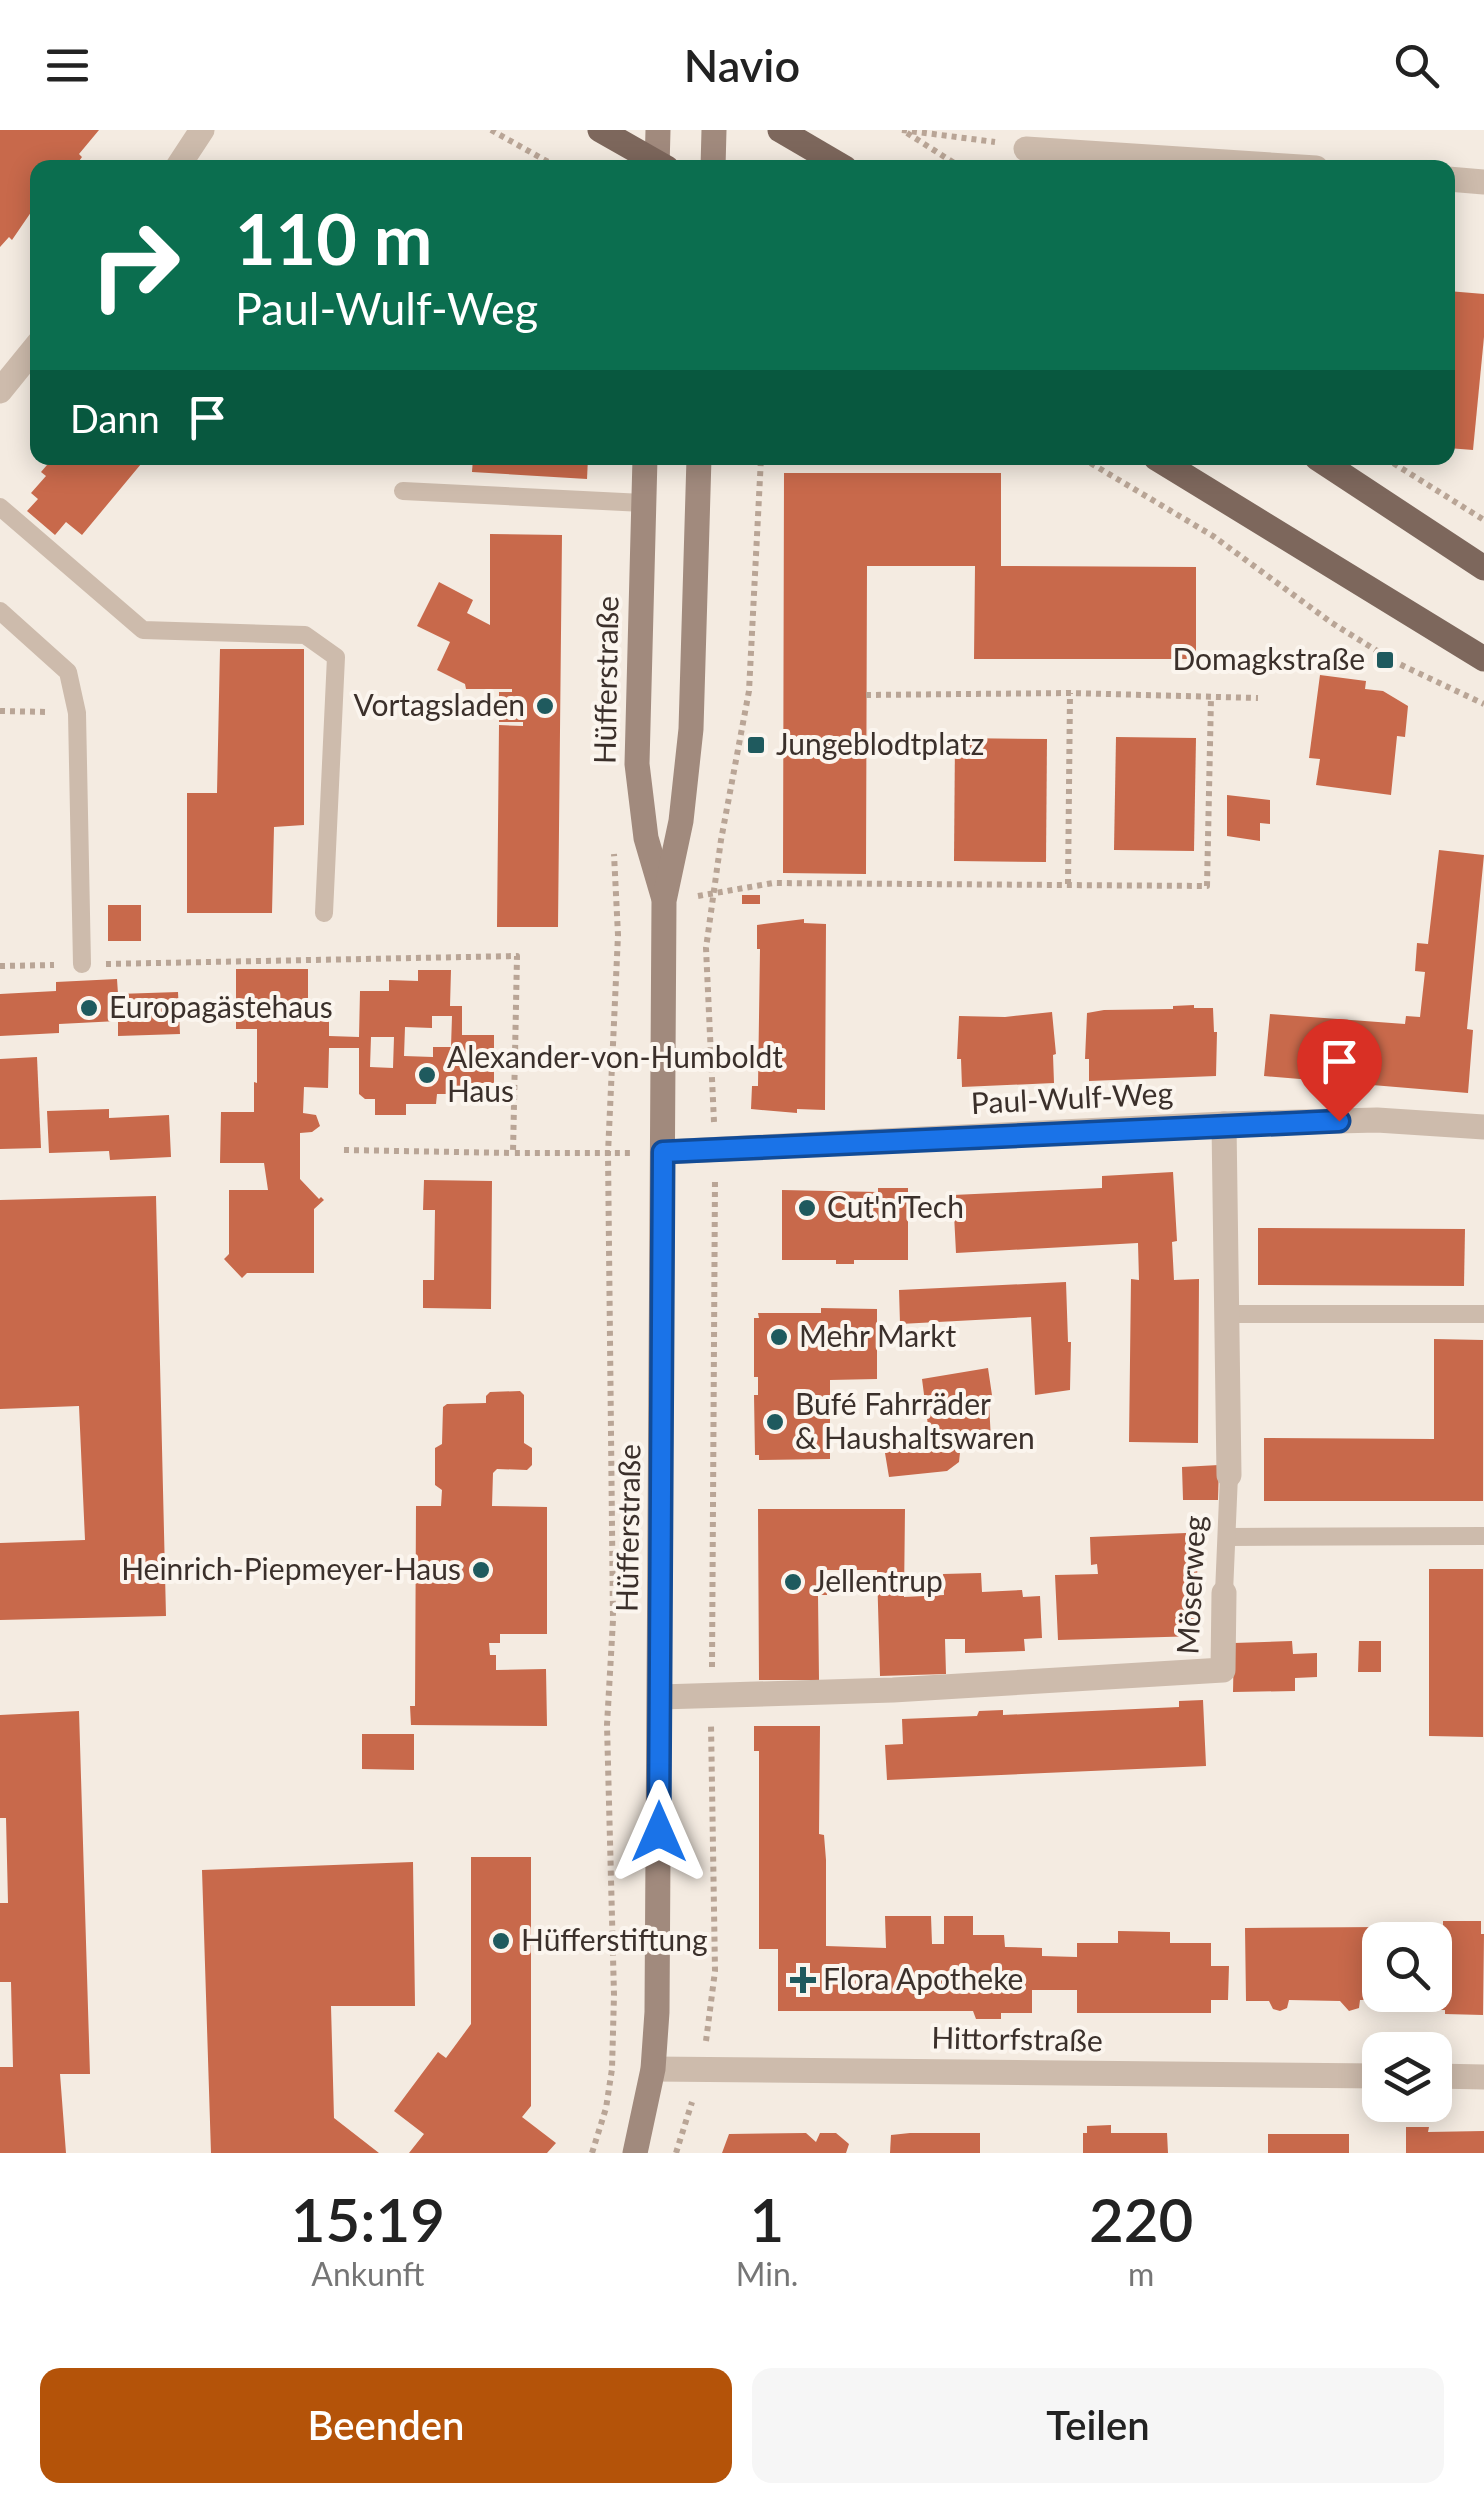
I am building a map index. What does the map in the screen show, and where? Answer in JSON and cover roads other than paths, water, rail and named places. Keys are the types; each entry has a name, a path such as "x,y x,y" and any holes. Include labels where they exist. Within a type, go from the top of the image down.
{"main road":[{"path":"600,130 650,160"},
{"path":"780,130 831,160"},
{"path":"1167,465 1484,660"},
{"path":"1328,465 1484,568"}],"street":[{"path":"182,160 202,130"},
{"path":"658,130 660,160"},
{"path":"714,130 714,160"},
{"path":"1026,149 1194,160"},
{"path":"1455,179 1484,182"},
{"path":"0,391 30,354"},
{"name":"Hüfferstraße","path":"645,465 636,764 646,838 664,901"},
{"name":"Hüfferstraße","path":"636,2153 654,2069 664,901 681,821 691,729 702,465"},
{"name":"Paul-Wulf-Weg","path":"663,1152 1224,1124 1377,1120 1484,1127"},
{"name":"Möserweg","path":"1224,1124 1228,1476"},
{"name":"Möserweg","path":"660,1697 893,1690 1223,1670 1224,1593"},
{"name":"Hittorfstraße","path":"654,2069 1362,2076"},
{"path":"1452,2076 1484,2077"}],"lane":[{"path":"403,491 643,503"},
{"path":"0,506 143,630 305,635 336,657 324,913"},
{"path":"0,611 68,672 77,713 82,964"},
{"path":"1226,1314 1484,1314"},
{"name":"Möserweg","path":"1224,1593 1228,1476"},
{"path":"1228,1537 1484,1536"}],"place":[{"name":"Domagkstraße","path":"1385,660"},
{"name":"Vortagsladen","path":"545,706"},
{"name":"Jungeblodtplatz","path":"756,745"},
{"name":"Europagästehaus","path":"89,1008"},
{"name":"Alexander-von-Humboldt Haus","path":"427,1075"},
{"name":"Cut'n'Tech","path":"807,1208"},
{"name":"Mehr Markt","path":"779,1337"},
{"name":"Bufé Fahrräder & Haushaltswaren","path":"775,1422"},
{"name":"Heinrich-Piepmeyer-Haus","path":"481,1570"},
{"name":"Jellentrup","path":"793,1582"},
{"name":"Hüfferstiftung","path":"501,1941"},
{"name":"Flora Apotheke","path":"803,1980"}]}
